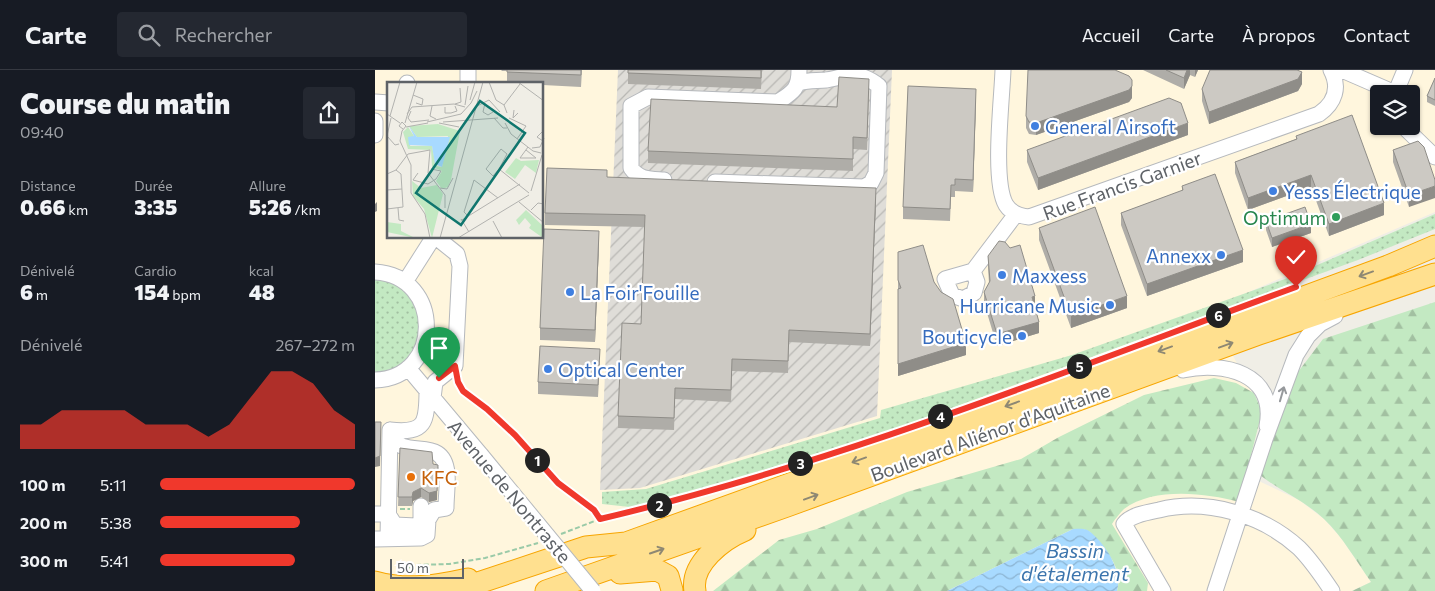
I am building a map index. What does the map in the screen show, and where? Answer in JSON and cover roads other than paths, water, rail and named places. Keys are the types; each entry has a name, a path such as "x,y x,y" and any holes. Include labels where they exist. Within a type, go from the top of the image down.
{"highway":[{"name":"Boulevard Aliénor d'Aquitaine","path":"454,591 512,570 586,547 625,543 1114,367 1435,247"},
{"name":"Boulevard Aliénor d'Aquitaine","path":"552,589 787,506 1259,334 1435,274"},
{"path":"552,589 621,573 657,570 668,576 672,590 682,586 694,591 696,574 709,555 723,542 739,532 776,518 787,506"},
{"path":"493,591 625,543"},
{"path":"375,582 397,587 437,586 512,570"}],"street":[{"name":"Rue Francis Garnier","path":"1003,70 999,174 1001,193 1006,204 1016,214 1029,217 1319,114 1329,107 1334,99 1335,85 1331,70"},
{"path":"1342,70 1376,85"},
{"path":"1399,85 1405,70"},
{"path":"676,180 646,179 634,173 631,168 631,106 648,97 778,102 791,93 799,77 828,79 852,72 869,76 879,86 876,173 871,183 865,187 696,181"},
{"path":"1365,80 1370,87"},
{"path":"375,121 375,136"},
{"path":"1412,135 1435,157"},
{"path":"973,271 1016,214"},
{"path":"405,282 434,239"},
{"path":"390,430 409,431 424,423 430,394 435,382 455,366 460,259 457,254 436,239"},
{"path":"375,272 391,275 405,282 416,293 424,307 427,324 425,340 419,355 408,368 396,375 375,380"},
{"path":"1215,591 1265,439 1274,419 1286,378 1308,336 1320,324 1398,287"},
{"path":"1121,384 1201,366 1223,367 1239,372 1256,383 1265,399 1269,417 1265,439"},
{"name":"Avenue de Nontraste","path":"408,368 593,591"},
{"path":"390,430 397,442 425,454"},
{"path":"388,491 394,484 395,458 397,453 417,452 439,455 446,468 428,520 427,535 421,538 381,539 381,514 388,491 390,430"},
{"path":"1163,591 1125,528 1126,521 1163,509 1193,505 1220,508 1273,529 1299,548 1332,591"},
{"path":"381,514 395,526 416,526 432,507"}],"water":[{"name":"Bassin d'étalement","path":"1073,529 1089,531 1106,550 1115,566 1118,583 1117,591 947,591"}],"place":[{"name":"General Airsoft","path":"1035,126"},
{"name":"Yesss Électrique","path":"1273,191"},
{"name":"Optimum","path":"1336,217"},
{"name":"Annexx","path":"1221,255"},
{"name":"Maxxess","path":"1002,275"},
{"name":"La Foir'Fouille","path":"570,292"},
{"name":"Hurricane Music","path":"1110,305"},
{"name":"Bouticycle","path":"1022,336"},
{"name":"Optical Center","path":"548,369"},
{"name":"KFC","path":"411,477"}]}
